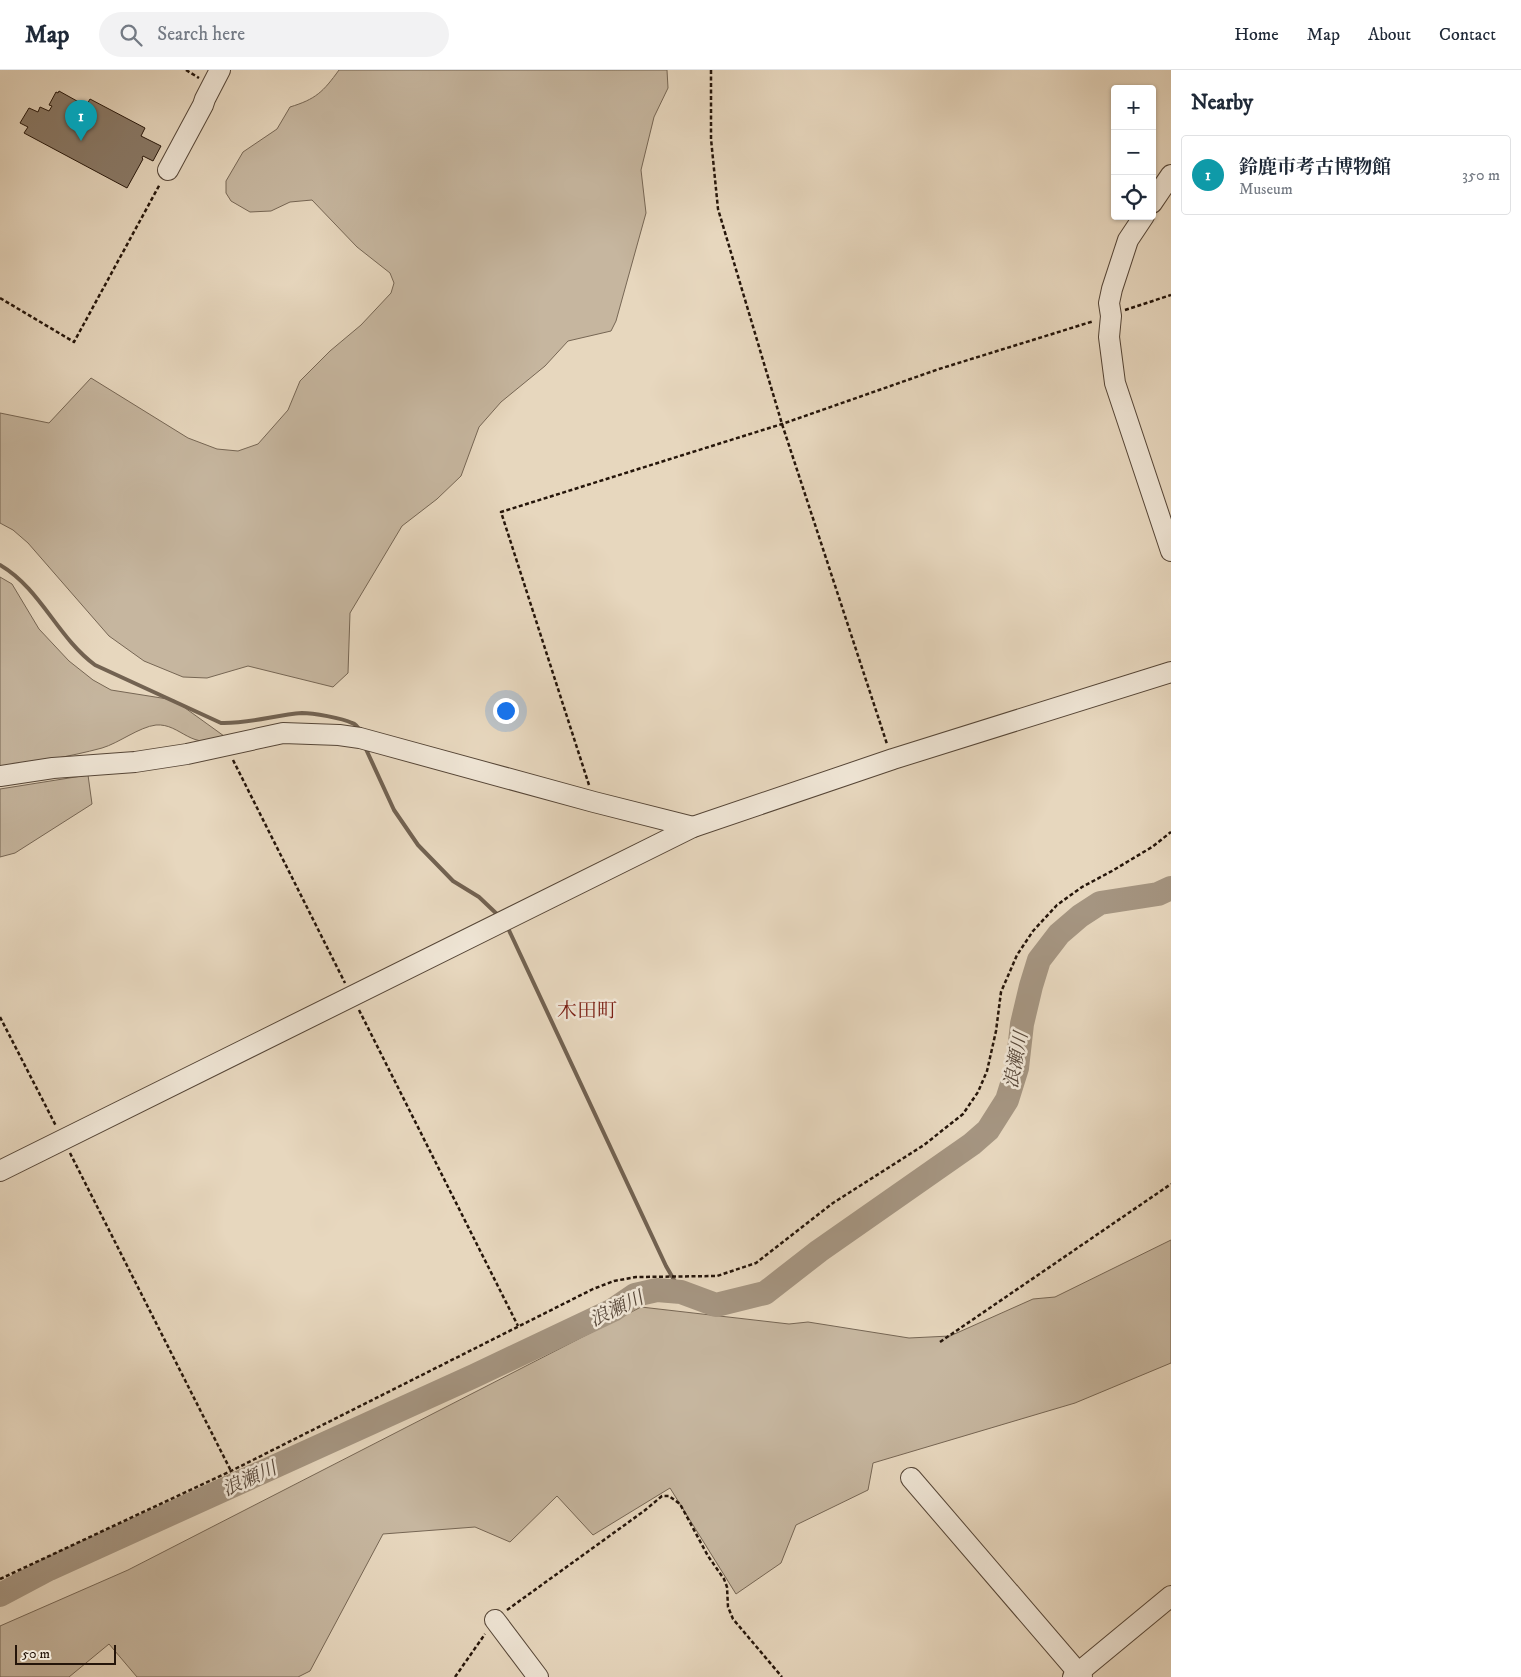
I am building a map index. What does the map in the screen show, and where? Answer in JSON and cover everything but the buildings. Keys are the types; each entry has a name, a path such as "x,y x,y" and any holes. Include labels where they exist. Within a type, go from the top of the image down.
{"street":[{"path":"168,170 220,70"},
{"path":"1156,197 1171,176"},
{"path":"1141,220 1128,240 1112,289 1109,303 1111,316 1109,337 1115,383 1171,551"},
{"path":"0,1171 693,826 1171,672"},
{"path":"0,776 53,768 135,762 187,754 282,733 339,735 369,741 594,802 693,826"},
{"path":"912,1478 1078,1676 1171,1596"},
{"path":"495,1620 538,1677"}],"path":[{"path":"711,70 711,139 718,209 782,424 893,760"},
{"path":"0,298 74,342 168,170"},
{"path":"594,802 501,512 782,424 948,366 1111,316 1133,306 1171,294"},
{"path":"226,745 518,1326"},
{"path":"0,1579 230,1471 593,1289 614,1281 636,1277 717,1276 756,1263 834,1203 924,1145 963,1114 978,1092 987,1072 1002,992 1017,955 1033,931 1057,905 1082,887 1152,847 1171,832"},
{"path":"0,1018 230,1471"},
{"path":"940,1342 1171,1184"},
{"path":"455,1677 495,1620 662,1496 669,1496 680,1504 708,1556 724,1579 727,1586 728,1607 731,1615 782,1677"}],"shaded area":[{"path":"339,70 667,70 668,88 654,117 641,170 646,213 616,321 611,331 568,341 545,366 501,402 479,427 461,476 437,499 402,526 350,613 348,673 333,687 248,666 207,678 183,677 144,661 109,636 28,543 13,530 0,523 0,413 49,423 91,378 188,438 217,449 238,451 258,444 288,410 300,381 330,351 361,325 391,293 394,283 390,273 357,247 312,200 290,202 271,211 250,212 231,201 226,193 226,181 243,152 277,129 290,107 313,98 318,94"},
{"path":"0,577 12,584 39,629 69,661 93,680 111,690 174,700 224,736 203,741 187,736 173,728 156,725 149,726 102,748 0,769"},
{"path":"88,775 92,804 15,853 0,857 0,789"},
{"path":"1171,1240 1171,1363 1075,1403 873,1463 868,1490 796,1525 781,1563 736,1594 670,1488 593,1535 557,1496 510,1542 475,1527 383,1534 310,1671 298,1677 137,1677 109,1644 69,1677 0,1677 0,1626 128,1570 641,1307 789,1324 808,1322 909,1338 950,1336 1033,1299 1055,1297"}],"waterway":[{"path":"0,565 27,587 70,641 95,665 221,723 307,713 347,721 356,725 360,731"},
{"path":"365,747 394,810 418,845 453,881 479,897 499,916"},
{"name":"浪瀬川","path":"0,1595 49,1569 474,1376 613,1310 635,1295 657,1290 681,1292 716,1305 765,1293 819,1251 972,1144 988,1130 1007,1100 1017,1068 1022,1024 1039,960 1059,934 1080,916 1100,903 1158,894 1171,888"},
{"path":"507,926 666,1266 681,1292"}],"place":[{"name":"鈴鹿市考古博物館","path":"81,141"}],"district":[{"name":"木田町","path":"587,1010"}]}
